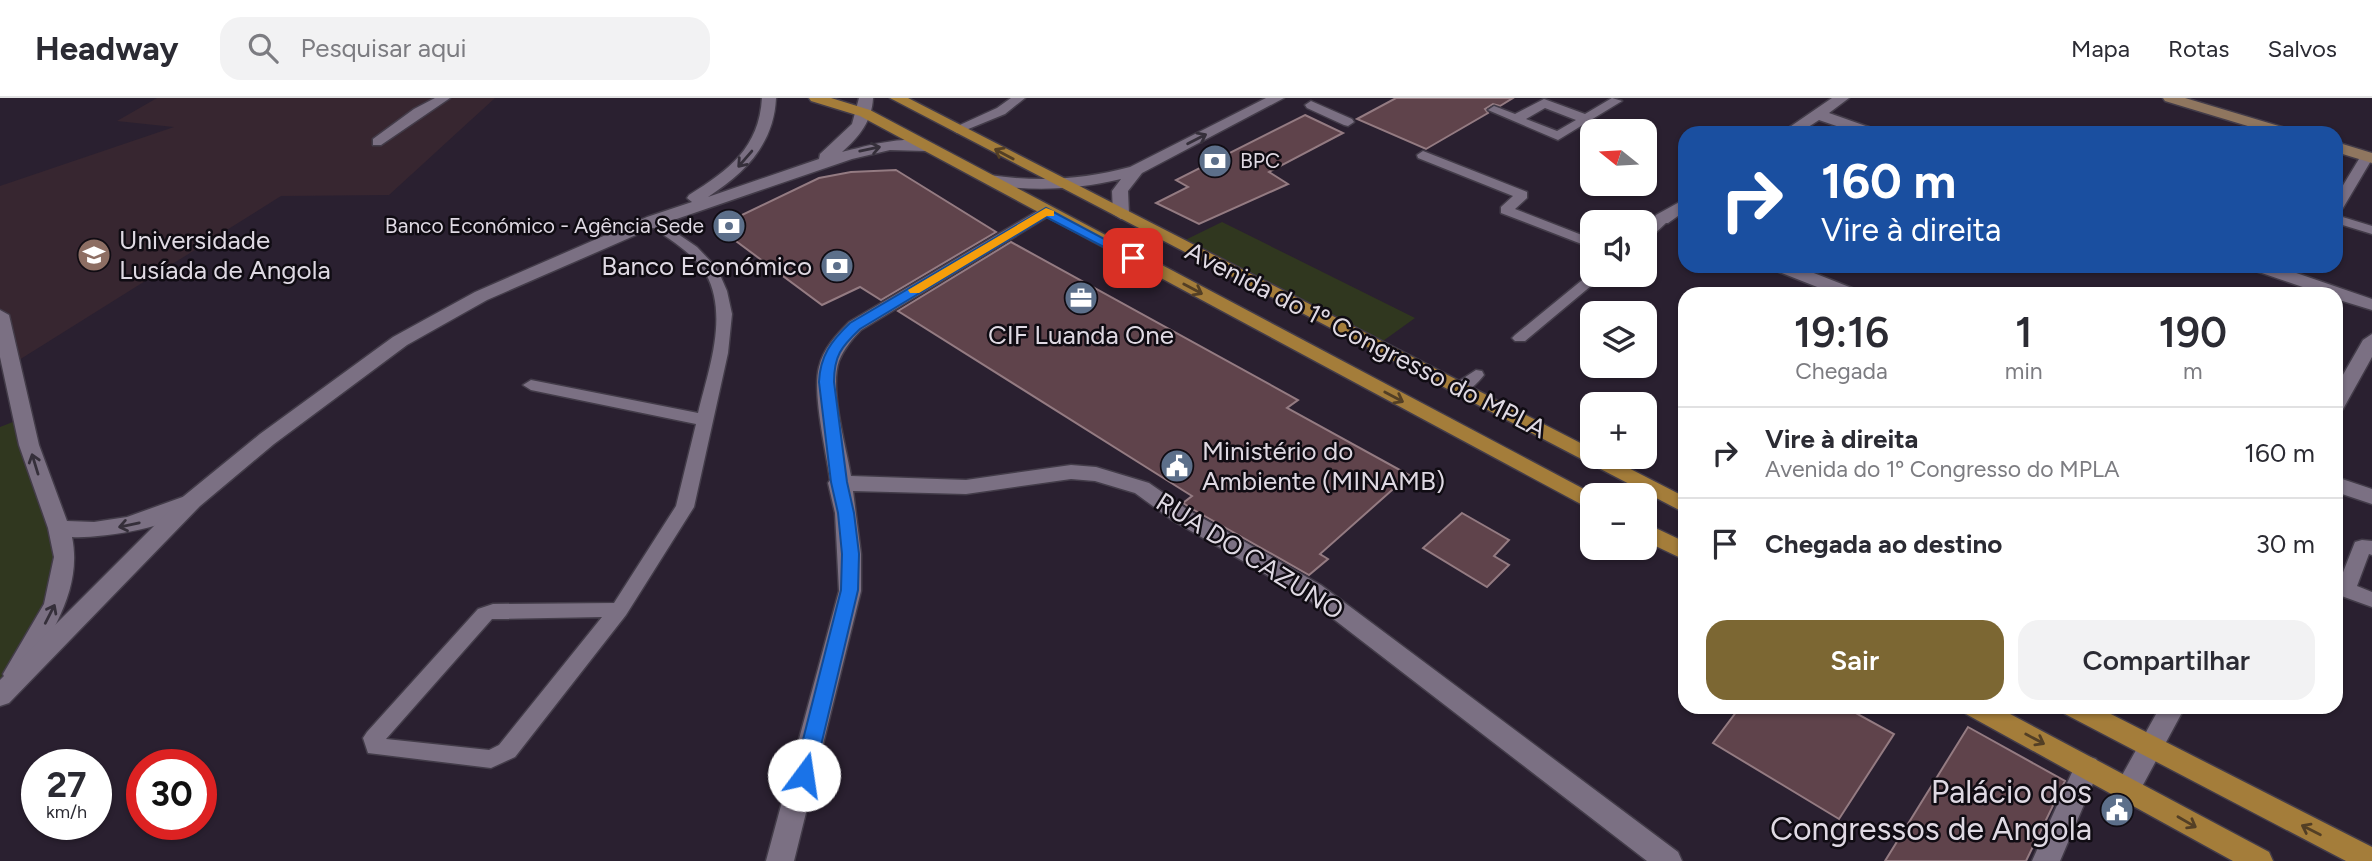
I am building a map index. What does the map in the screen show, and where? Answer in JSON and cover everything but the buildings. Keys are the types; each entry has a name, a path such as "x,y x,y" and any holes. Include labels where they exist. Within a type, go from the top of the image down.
{"main road":[{"name":"Avenida do 1º Congresso do MPLA","path":"816,98 866,105 926,146 1580,497"},
{"name":"Avenida do 1º Congresso do MPLA","path":"897,98 1678,502"},
{"path":"2170,98 2264,126"},
{"path":"2343,150 2370,157"},
{"path":"1657,537 1678,548"},
{"path":"1988,714 2259,861"},
{"path":"2087,714 2372,861"}],"street":[{"path":"653,221 697,196 736,169 765,130 769,98"},
{"path":"989,180 1033,185 1100,181 1136,170 1277,98"},
{"path":"1799,126 1842,98"},
{"path":"815,164 844,141 866,105"},
{"path":"1817,114 1852,126"},
{"path":"1,695 192,501 267,439 400,341 481,296 653,221 815,164 890,145 926,146"},
{"path":"1121,214 1120,191 1136,170"},
{"path":"1662,219 1678,209"},
{"path":"780,861 850,590 850,554 826,382 827,362 840,341 855,326 1046,211"},
{"path":"1662,219 1678,226"},
{"path":"1798,273 1833,287"},
{"path":"2279,273 2320,287"},
{"path":"2343,295 2372,305"},
{"path":"0,315 29,445 59,528 65,557 55,605 1,695"},
{"path":"2343,392 2372,340"},
{"name":"RUA DO CAZUNO","path":"839,482 966,487 1071,472 1096,474 1142,488 1180,514 1312,591 1668,861"},
{"path":"2343,487 2372,497"},
{"path":"59,528 93,531 128,526 192,501"},
{"path":"2128,789 2169,714"},
{"path":"2046,861 2087,767"}],"lane":[{"path":"377,142 418,112 444,98"},
{"path":"957,129 1000,111 1019,98"},
{"path":"1507,102 1530,111"},
{"path":"1516,119 1544,103 1586,119 1616,102"},
{"path":"1311,105 1348,122"},
{"path":"1494,110 1558,136 1580,123"},
{"path":"1423,155 1522,195 1506,210 1580,239"},
{"path":"2343,198 2370,157"},
{"path":"1657,224 1662,219"},
{"path":"619,610 493,611 485,614 374,738 376,747 491,759 507,751 619,610 685,507 720,353 724,314 720,291 712,271 692,250 653,221"},
{"path":"2343,221 2372,230"},
{"path":"1520,338 1582,287"},
{"path":"1459,389 1476,375"},
{"path":"531,385 704,420"},
{"path":"2343,584 2362,547 2372,548"},
{"path":"2343,589 2372,600"}],"shaded area":[{"name":"Universidade Lusíada de Angola","path":"157,98 495,98 389,195 281,196 11,365 0,313 0,186 174,127 117,121"}],"green space":[{"path":"1222,222 1415,318 1376,346 1179,243"},
{"path":"23,418 62,574 0,696 0,427"}],"slow traffic":[{"path":"915,290 1046,211 1050,213"}],"place":[{"name":"BPC","path":"1215,161"},
{"name":"Banco Económico - Agência Sede","path":"729,226"},
{"name":"Universidade Lusíada de Angola","path":"94,255"},
{"name":"Banco Económico","path":"837,266"},
{"name":"CIF Luanda One","path":"1081,298"},
{"name":"Ministério do Ambiente (MINAMB)","path":"1177,466"},
{"name":"Palácio dos Congressos de Angola","path":"2117,810"}],"route":[{"path":"804,775 850,590 846,513 839,482 826,382 827,362 840,341 855,326 1046,211 1133,258"}]}
